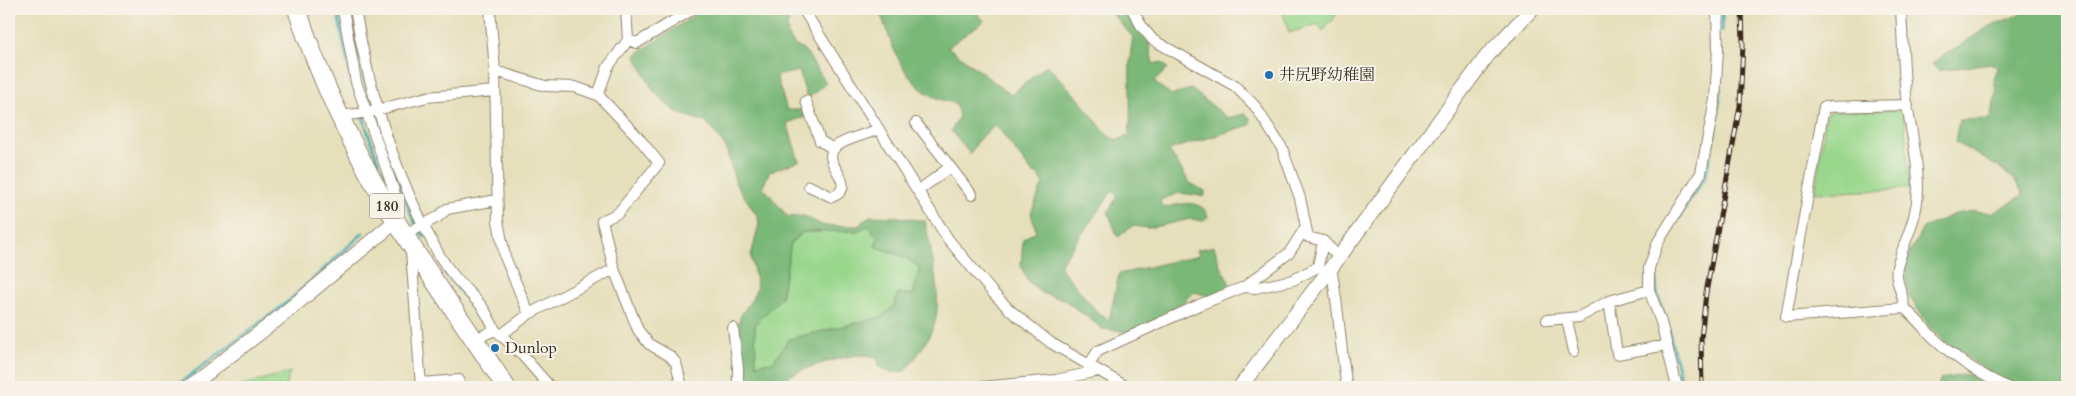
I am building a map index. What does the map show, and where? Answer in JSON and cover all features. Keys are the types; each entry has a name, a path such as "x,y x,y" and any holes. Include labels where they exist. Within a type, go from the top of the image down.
{"highway":[{"name":"180","path":"297,9 319,71 367,170 412,229 475,339 506,387"}],"street":[{"path":"343,9 353,67 397,201 412,229 439,255 454,277 480,305 498,332 523,356 550,387"},
{"path":"355,9 370,87 369,112 400,174 412,229 421,385 459,380"},
{"path":"490,9 496,71 498,221 505,257 529,314"},
{"path":"598,95 608,67 628,40 626,9"},
{"path":"628,40 637,43 693,9"},
{"path":"803,9 948,239 1002,304 1051,343 1127,387"},
{"path":"1132,9 1142,27 1153,40 1235,86 1255,106 1282,148 1300,198 1308,237 1324,241 1335,262 1342,359 1347,387"},
{"path":"1240,387 1487,56 1532,9"},
{"path":"1677,387 1661,322 1649,290 1648,268 1658,242 1702,173 1715,100 1718,49 1717,9"},
{"path":"1901,9 1908,105 1917,162 1918,207 1897,268 1896,278 1904,301 1904,308 1936,340 1966,364 2007,387"},
{"path":"496,71 545,86 575,87 598,95 638,137 659,163 618,213 602,221 614,269 641,336 649,344 670,356 676,362 682,387"},
{"path":"340,116 369,112 427,97 495,91"},
{"path":"806,101 820,141 834,149"},
{"path":"1904,308 1786,317 1824,107 1908,105"},
{"path":"916,123 972,195"},
{"path":"810,186 832,197 837,195 842,189 843,182 830,159 831,153 838,145 879,129"},
{"path":"918,191 950,167"},
{"path":"189,387 264,330 412,229 438,217 447,210 497,200"},
{"path":"1088,366 1098,351 1199,305 1244,287 1289,253 1305,228"},
{"path":"1244,287 1255,288 1293,280 1318,267 1324,241"},
{"path":"475,339 498,332 614,269"},
{"path":"1547,320 1567,320 1580,317 1609,301 1649,290"},
{"path":"1609,301 1618,354 1667,345"},
{"path":"1567,320 1574,351"},
{"path":"733,328 738,384 740,387"},
{"path":"981,387 1056,380 1098,371"}],"green space":[{"path":"704,9 796,9 787,25 788,36 795,45 806,52 826,83 810,97 806,95 799,71 776,76 787,110 802,110 805,117 787,123 799,161 769,172 763,187 788,217 804,216 824,226 858,226 870,216 925,221 936,282 936,317 928,339 905,371 891,373 879,367 878,358 870,355 859,355 816,365 783,379 770,387 743,387 738,324 757,287 751,256 759,224 758,217 736,184 726,148 711,127 705,122 678,113 667,105 653,90 635,55","holes":["868,226 878,238 875,246 906,258 920,268 913,295 898,293 894,306 881,317 789,339 773,362 756,364 755,324 781,298 791,243 803,232 857,231"]},
{"path":"879,9 974,9 984,21 948,47 1011,95 1047,65 1078,98 1108,136 1117,140 1129,136 1130,61 1133,37 1112,14 1115,9 1120,9 1149,43 1153,64 1162,62 1168,68 1154,82 1171,95 1191,89 1228,118 1245,114 1250,118 1250,125 1169,150 1190,183 1205,191 1205,196 1179,193 1160,200 1162,208 1188,203 1195,204 1205,210 1208,217 1203,221 1191,219 1149,228 1133,226 1118,237 1108,212 1117,197 1113,190 1059,266 1098,313 1109,320 1119,274 1199,255 1197,250 1214,246 1219,263 1230,284 1222,291 1208,296 1195,292 1189,295 1179,308 1130,332 1103,329 1063,299 1041,293 1028,281 1021,266 1023,239 1036,231 1031,213 1043,183 1038,174 1033,174 996,125 980,138 970,154 951,131 959,116 956,104 927,93 909,76 892,44"},
{"path":"1282,9 1349,9 1340,11 1323,31 1318,24 1289,33"},
{"path":"2034,9 2067,9 2067,311 2065,316 2067,324 2067,387 2028,387 2000,380 1946,343 1931,329 1907,293 1906,268 1909,254 1923,228 1955,214 1974,211 1993,213 2023,195 2017,182 2000,168 1955,142 1959,120 1990,119 1996,93 1994,79 1998,68 1991,63 1938,71 1932,63 1990,26"},
{"path":"1901,110 1904,114 1910,189 1815,193 1826,115 1832,111"},
{"path":"868,225 878,238 875,246 906,258 920,268 913,295 898,293 894,306 881,317 789,339 773,362 756,364 755,324 781,298 791,243 803,232 857,231"},
{"path":"290,372 285,387 235,387"},
{"path":"1969,374 1992,387 1937,387 1941,379"}],"waterway":[{"path":"337,9 351,79"},
{"path":"350,9 360,67 370,98"},
{"path":"1722,9 1722,31"},
{"path":"1677,221 1706,175 1716,127 1721,89"},
{"path":"362,114 382,175"},
{"path":"396,175 413,219 424,237"},
{"path":"1673,226 1655,270 1657,293 1669,331 1682,387"},
{"path":"175,387 289,301 363,233"},
{"path":"444,271 473,307"}],"railway":[{"path":"1702,387 1701,339 1706,293 1740,106 1743,44 1742,9"}],"place":[{"name":"井尻野幼稚園","path":"1269,75"},
{"name":"Dunlop","path":"495,348"}]}
